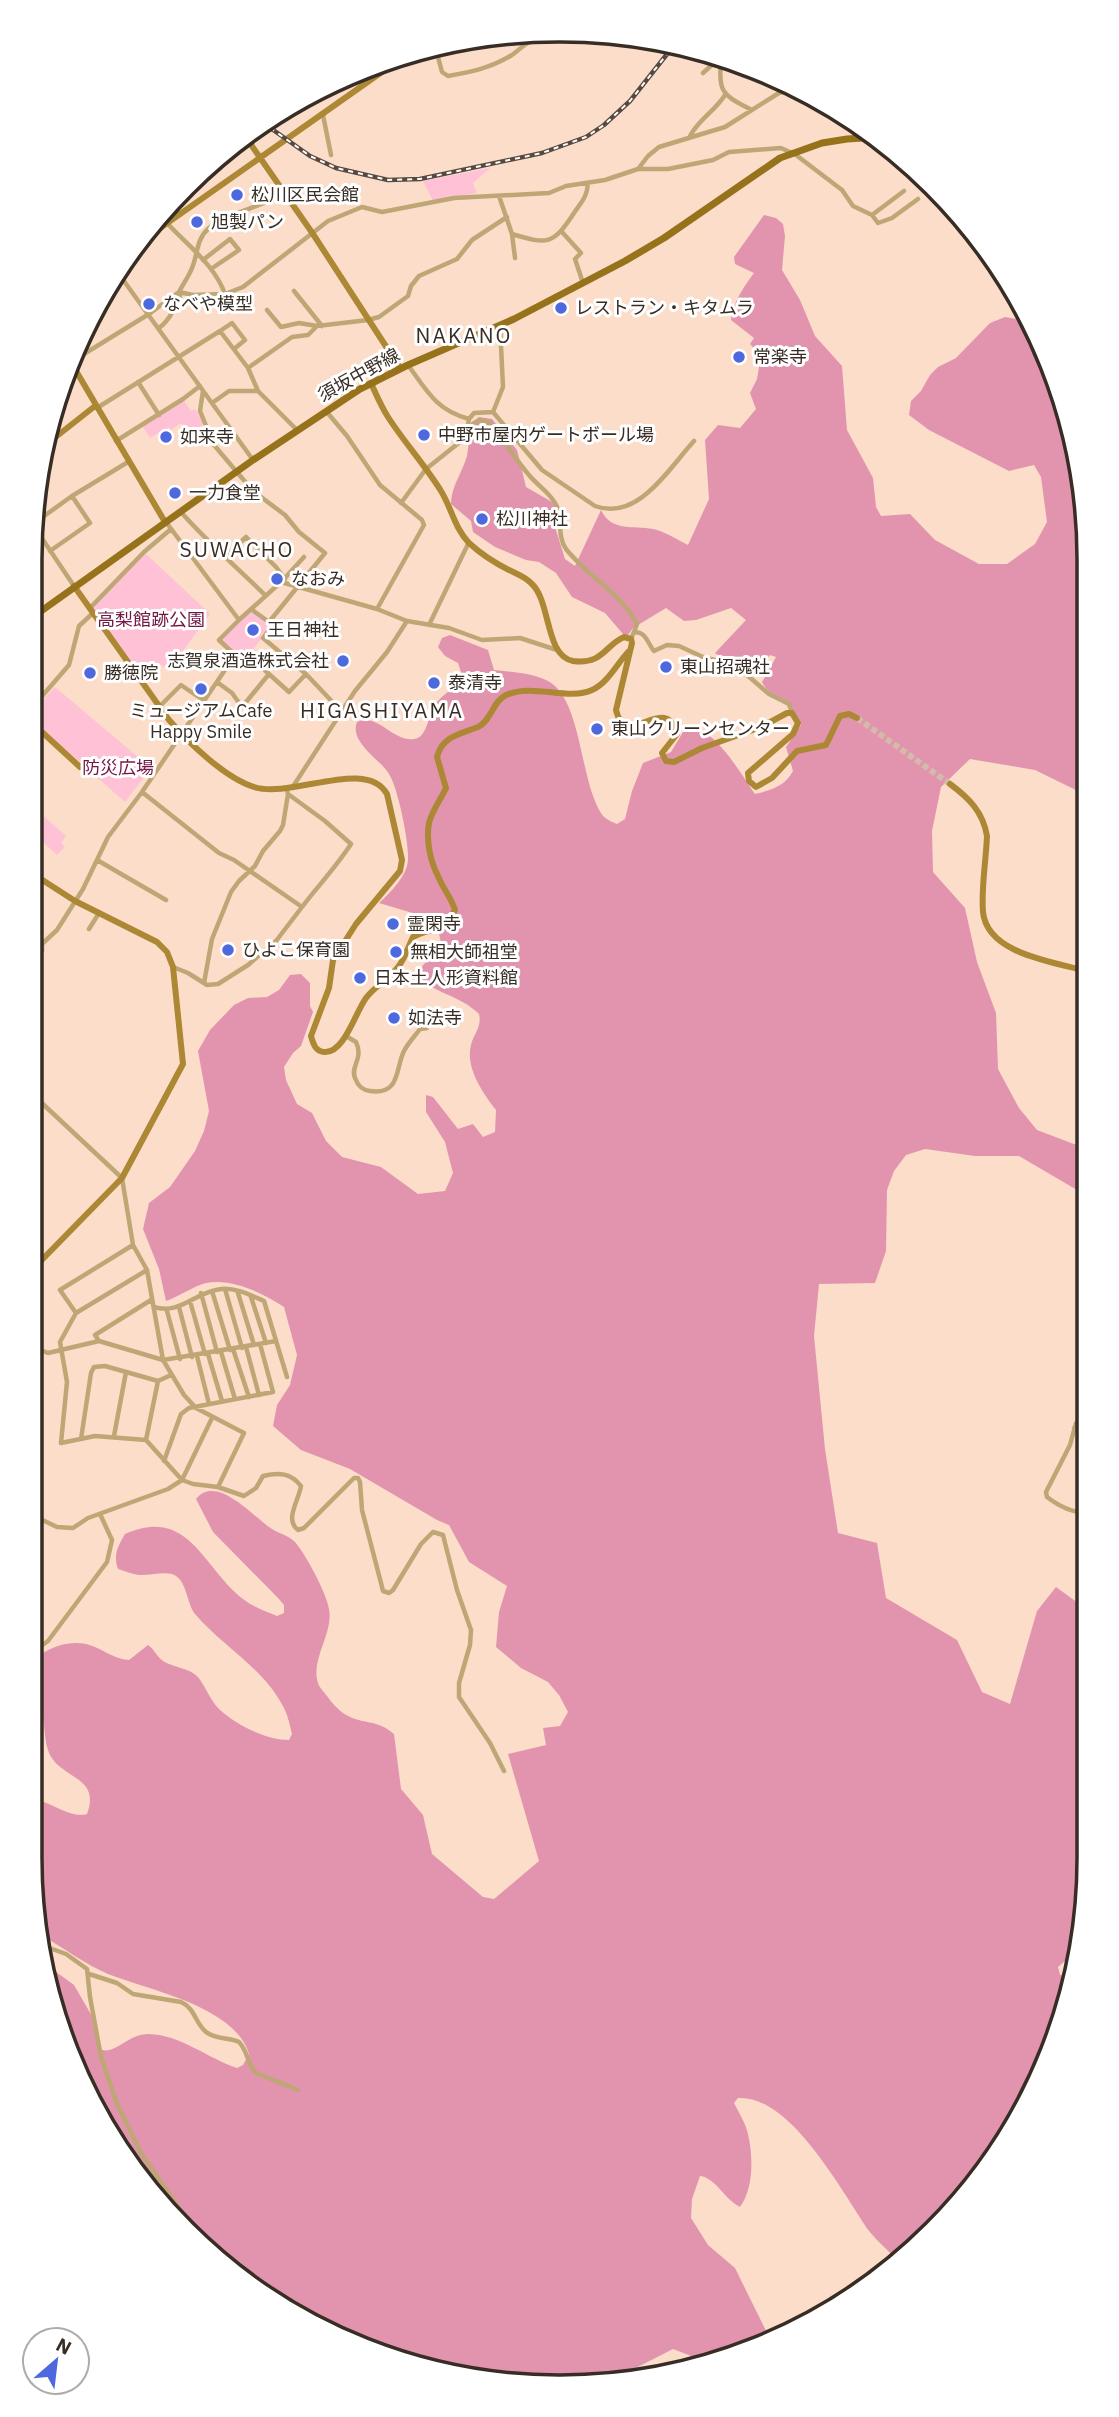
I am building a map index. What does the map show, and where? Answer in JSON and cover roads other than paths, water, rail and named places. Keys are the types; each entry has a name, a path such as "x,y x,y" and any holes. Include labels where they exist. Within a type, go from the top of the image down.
{"main road":[{"name":"須坂中野線","path":"42,609 253,460 371,383 500,325 583,283 664,238 780,158 822,143 860,138"}],"street":[{"path":"438,57 442,72 448,76 484,70 529,43"},
{"path":"703,73 712,65"},
{"path":"720,67 720,85 725,95 750,109"},
{"path":"165,224 375,76"},
{"path":"638,169 659,147 725,127 750,109 782,92"},
{"path":"689,137 697,123 717,109 725,95"},
{"path":"323,115 331,155"},
{"path":"250,145 313,234 368,320 404,366 436,403 452,415 471,422 480,420 491,423 525,471 558,508 561,542 575,559 631,612 637,624 618,697 616,710 620,722 635,726 653,718 665,717 672,722 677,734 662,752 666,761 674,762 702,748 792,713"},
{"path":"85,352 180,293 225,294 243,287 328,221 362,206 382,212 454,198 548,193 566,186 605,180 638,169 668,169 713,160 729,152 766,148 781,148 792,153 842,190 853,206 872,215 878,223 892,218 918,199"},
{"path":"512,234 539,242 549,240 562,232 585,200 588,183"},
{"path":"872,215 904,191"},
{"path":"159,328 165,324 177,304 193,266 195,250 210,227 285,193"},
{"path":"499,196 512,234 515,258"},
{"path":"267,310 281,327 299,323 319,326 379,317 408,296 411,286 419,276 457,259 472,240 507,217"},
{"path":"164,225 195,250 211,269 225,294"},
{"path":"562,232 581,253 575,259 583,283"},
{"path":"203,260 230,239 239,250 211,269"},
{"path":"124,280 253,460"},
{"path":"294,291 319,326"},
{"path":"58,436 96,407 232,323 245,340 234,349"},
{"path":"493,412 503,387 500,325"},
{"path":"248,368 292,337 308,335 319,326"},
{"path":"220,331 248,368 258,391 297,430"},
{"path":"77,373 165,522 239,620"},
{"path":"138,382 159,415"},
{"path":"371,383 387,415 443,494 457,527 469,542 487,557 532,584 545,606 556,650"},
{"path":"116,441 202,389"},
{"path":"202,389 200,411 214,445 259,497 285,516 299,532 325,553 269,622"},
{"path":"212,403 229,391 258,391"},
{"path":"326,411 347,436 380,485 422,520 424,525 377,609"},
{"path":"401,503 426,469 460,442 474,413 493,412"},
{"path":"493,412 542,470 605,510 633,505 670,471 694,441"},
{"path":"44,520 72,496 128,462"},
{"path":"50,551 90,523 72,496"},
{"path":"181,511 205,540 226,556 266,596"},
{"path":"42,696 69,664 79,626 91,610 130,566 171,529"},
{"path":"226,556 246,537 276,567 283,580 296,586 377,609 407,621 449,628 482,640 520,638 556,650 572,661 590,660 605,654 619,639 644,634 654,651 667,645 679,646 736,668 769,694 789,704 798,723 782,744 751,768 748,777 756,787 772,778 797,751 826,745 840,716 849,714 858,718"},
{"path":"43,540 181,734 242,782 266,790 288,791 351,778 367,778 383,787 391,803 402,860 400,871 356,924 333,960 329,988 311,1036 317,1050 323,1052 341,1046 366,999 398,968 414,937 436,931 450,920 455,910 452,898 432,864 428,840 429,822 446,788 437,765 437,757 443,743 485,723 499,701 508,694 529,690 583,693 595,689 629,651"},
{"path":"429,625 469,542"},
{"path":"304,557 219,640 234,654 240,657 248,655 289,692 306,674"},
{"path":"251,609 273,625 263,638 306,674 342,712"},
{"path":"204,983 213,936 231,892 251,871 283,825 288,791 308,759 407,621"},
{"path":"42,951 42,944 57,930 91,874 108,837 142,792 234,654"},
{"path":"217,682 232,694 242,707 269,674"},
{"path":"159,706 181,685 203,700"},
{"path":"42,732 80,767"},
{"path":"950,783 969,798 986,825 988,836 983,914 990,930 1001,943 1013,950 1077,968"},
{"path":"173,967 211,987 248,965 275,941 317,886 334,870 351,844 288,791"},
{"path":"142,792 219,853 251,871 302,907"},
{"path":"97,860 166,900"},
{"path":"42,880 75,901 157,942 167,952 173,967 183,1064 122,1178 42,1260"},
{"path":"89,929 99,913"},
{"path":"346,1036 356,1042 360,1051 354,1073 359,1086 364,1090 379,1092 391,1087 403,1052 420,1029 427,1028"},
{"path":"42,1103 122,1178 133,1245 147,1270 163,1360 171,1375 196,1408 244,1433 218,1487"},
{"path":"76,1313 60,1290 133,1245"},
{"path":"147,1270 76,1313 60,1342 67,1382 61,1443 82,1438 114,1436 146,1440 182,1480 218,1487 244,1496 256,1488 263,1476 274,1473 294,1478 300,1486 291,1521 293,1527 298,1530 310,1522 354,1478 358,1478 362,1510 380,1583 383,1591 388,1593 393,1590 421,1544 433,1532 443,1535 472,1634 458,1696 490,1743 504,1771"},
{"path":"154,1307 167,1311 201,1293 224,1288 264,1301 287,1377"},
{"path":"224,1288 259,1395"},
{"path":"212,1291 248,1396"},
{"path":"237,1292 260,1344"},
{"path":"201,1293 235,1399"},
{"path":"164,1462 181,1414 189,1408 273,1392 251,1296"},
{"path":"99,1341 95,1335 151,1300"},
{"path":"190,1301 222,1401"},
{"path":"179,1307 209,1404"},
{"path":"167,1311 180,1359"},
{"path":"42,1351 48,1353 99,1341 163,1360 195,1357 276,1341"},
{"path":"82,1438 94,1367 105,1366 158,1381 171,1375"},
{"path":"114,1436 126,1372"},
{"path":"146,1440 158,1381"},
{"path":"42,1520 57,1527 73,1528 100,1514 168,1489 182,1480 212,1418"},
{"path":"1077,1422 1070,1445 1046,1492 1047,1497 1060,1506 1077,1512"},
{"path":"42,1645 107,1562 112,1540 100,1514"},
{"path":"50,1948 84,1965 89,1975 90,1997 101,2057 117,2104 141,2153 179,2208"},
{"path":"89,1975 117,1983 133,1994 181,2001 188,2005 209,2035 237,2040 253,2070 298,2090"}],"tunnel":[{"path":"857,718 950,784"}],"railway":[{"path":"272,129 310,156 336,168 388,180 420,179 542,153 586,137 604,125 630,101 667,54"}],"place":[{"name":"松川区民会館","path":"237,195"},
{"name":"旭製パン","path":"197,222"},
{"name":"なべや模型","path":"149,304"},
{"name":"レストラン・キタムラ","path":"561,308"},
{"name":"常楽寺","path":"739,357"},
{"name":"中野市屋内ゲートボール場","path":"424,435"},
{"name":"如来寺","path":"166,437"},
{"name":"一力食堂","path":"175,493"},
{"name":"松川神社","path":"482,519"},
{"name":"なおみ","path":"277,579"},
{"name":"王日神社","path":"253,630"},
{"name":"志賀泉酒造株式会社","path":"343,661"},
{"name":"東山招魂社","path":"666,667"},
{"name":"勝徳院","path":"90,673"},
{"name":"泰清寺","path":"434,683"},
{"name":"ミュージアムCafe Happy Smile","path":"201,689"},
{"name":"東山クリーンセンター","path":"597,729"},
{"name":"霊閑寺","path":"393,924"},
{"name":"ひよこ保育園","path":"228,950"},
{"name":"無相大師祖堂","path":"396,952"},
{"name":"日本土人形資料館","path":"360,978"},
{"name":"如法寺","path":"394,1018"}],"district":[{"name":"NAKANO","path":"464,336"},
{"name":"SUWACHO","path":"237,550"},
{"name":"HIGASHIYAMA","path":"382,711"}],"park label":[{"name":"高梨館跡公園","path":"151,620"},
{"name":"防災広場","path":"118,768"}]}
